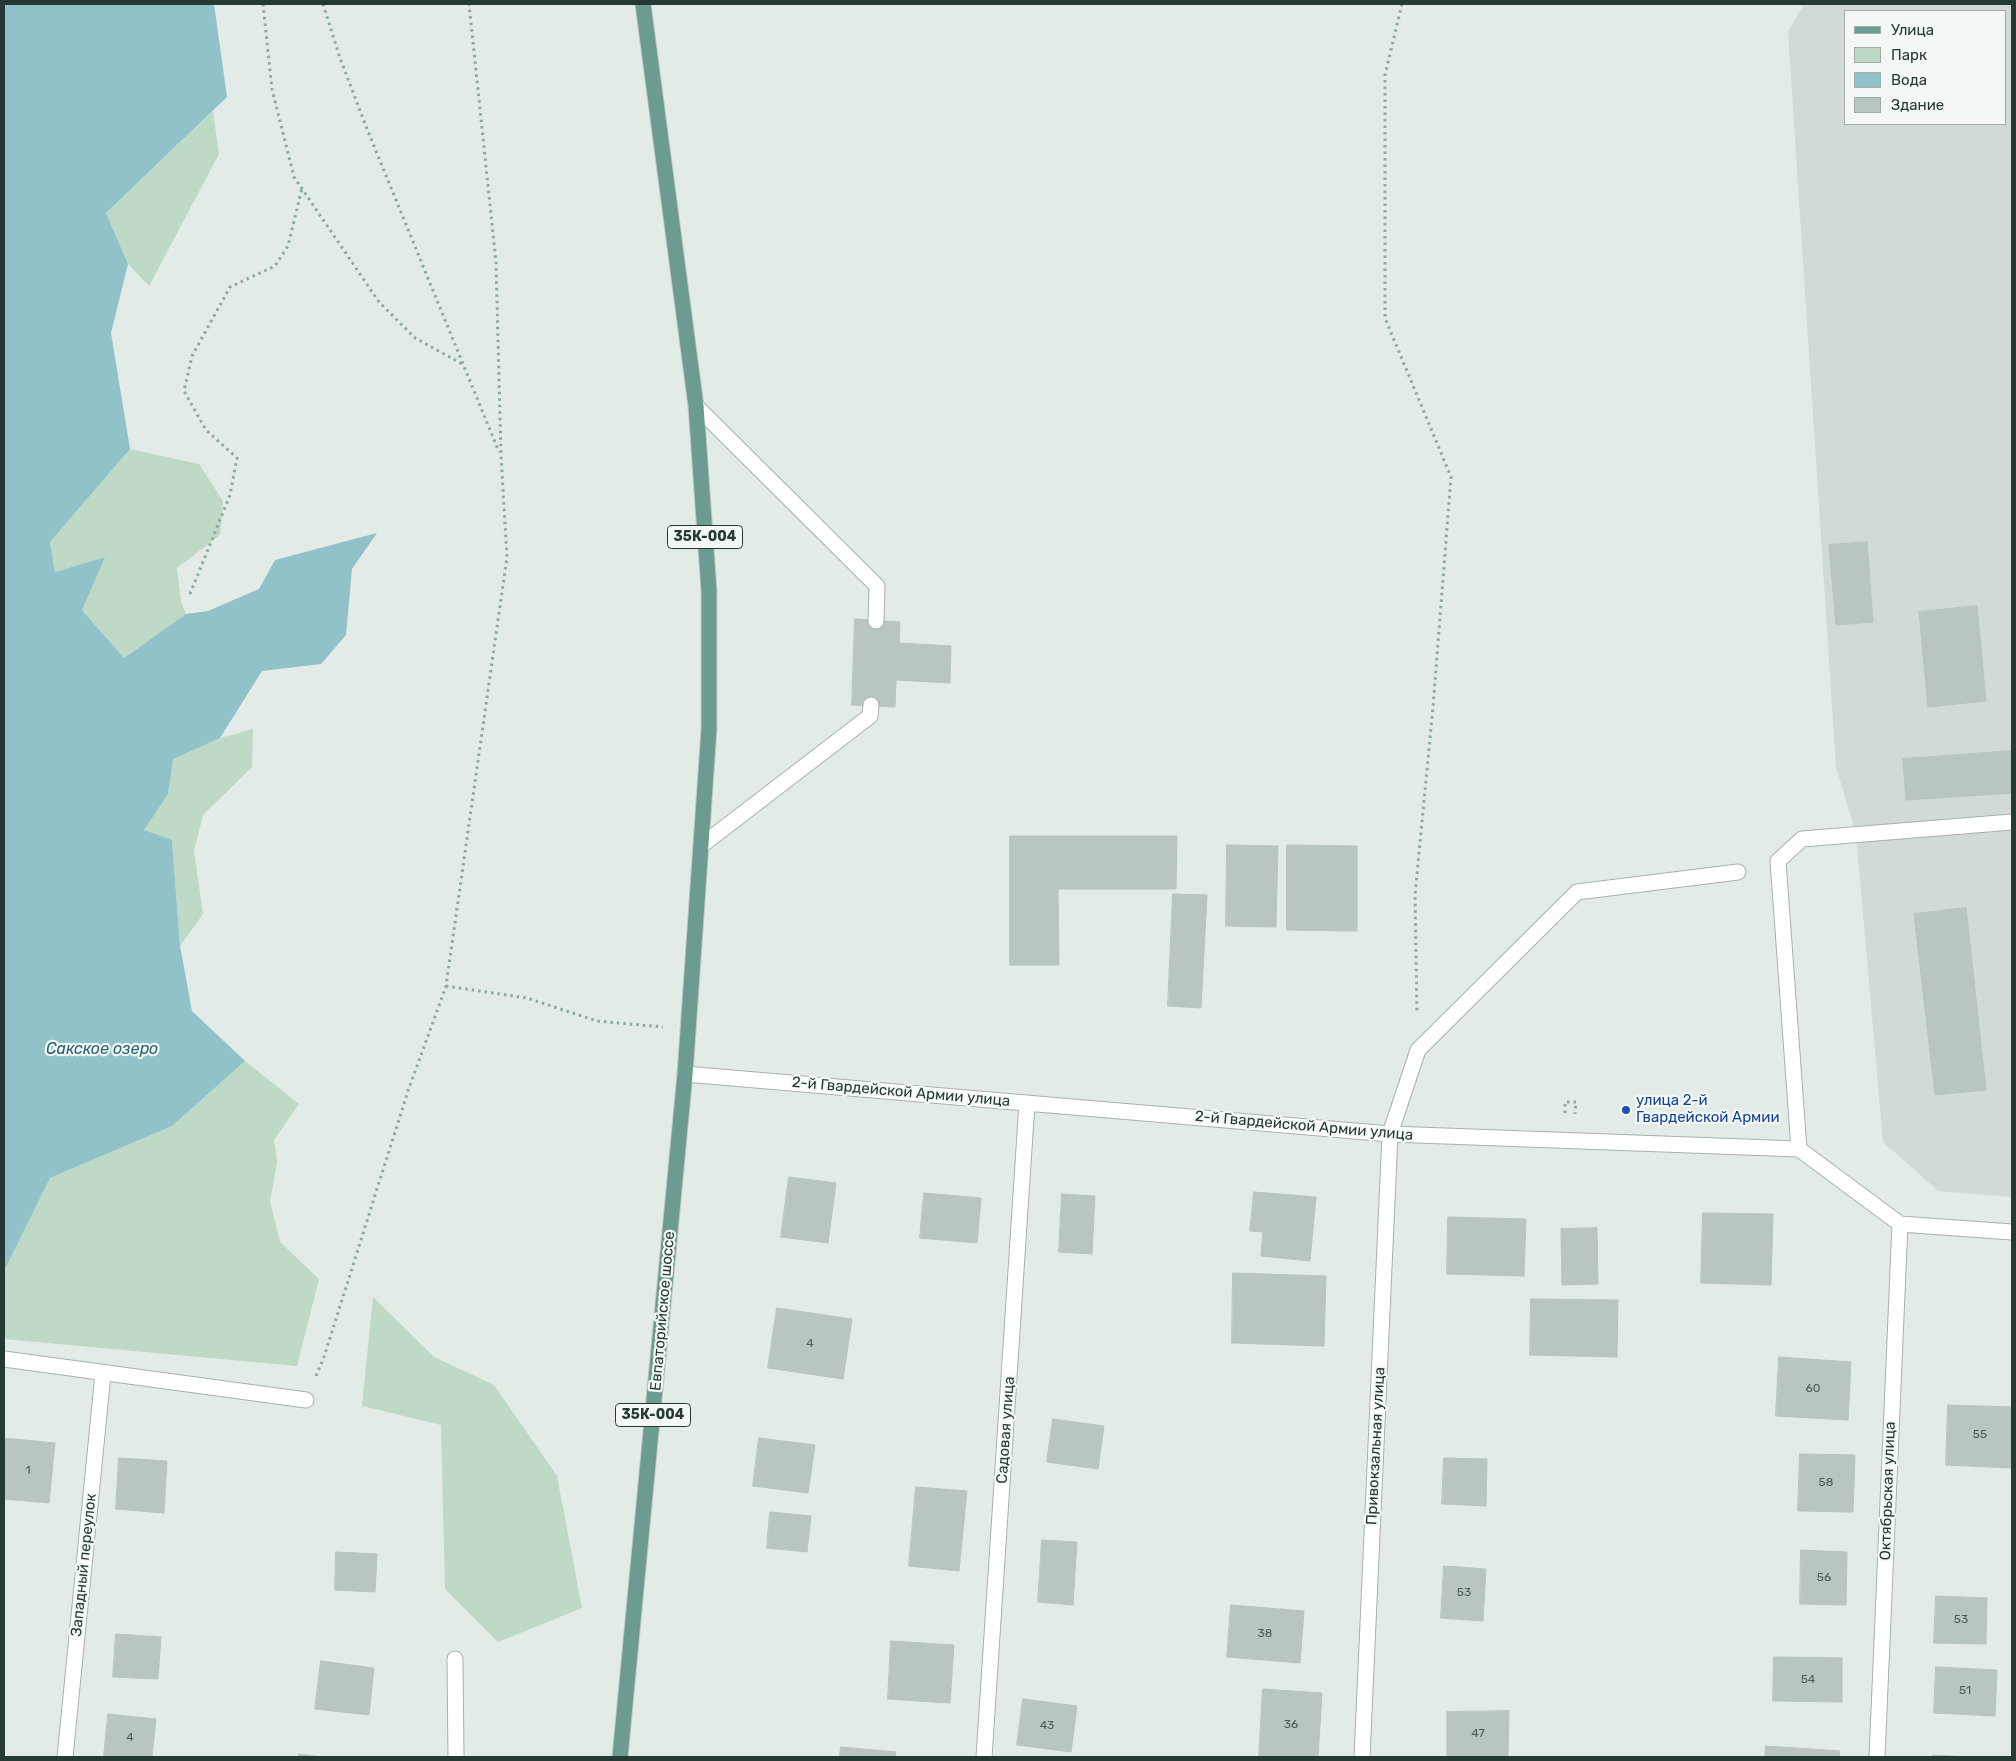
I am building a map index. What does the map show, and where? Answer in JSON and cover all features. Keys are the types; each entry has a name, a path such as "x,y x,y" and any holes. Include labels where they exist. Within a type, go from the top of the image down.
{"main road":[{"name":"35К-004","path":"643,4 696,406 709,591 709,729 685,1074"},
{"name":"Евпаторийское шоссе","path":"620,1757 685,1074"}],"street":[{"path":"696,406 877,586 876,621"},
{"path":"702,845 870,716 871,705"},
{"path":"2012,822 1802,839 1778,861 1799,1149 1900,1224 2012,1232"},
{"path":"1418,1050 1577,892 1738,872"},
{"name":"Привокзальная улица","path":"1362,1757 1390,1134 1418,1050"},
{"name":"2-й Гвардейской Армии улица","path":"685,1074 1390,1134 1799,1149"},
{"name":"Садовая улица","path":"984,1757 1027,1102"},
{"name":"Октябрьская улица","path":"1877,1757 1900,1224"},
{"path":"4,1359 102,1374 306,1400"},
{"name":"Западный переулок","path":"65,1757 102,1374"},
{"path":"455,1659 456,1757"}],"path":[{"path":"263,4 272,89 294,176 379,302 415,338 464,365"},
{"path":"323,4 340,58 367,129 501,456"},
{"path":"306,1400 324,1357 406,1100 446,986 507,557 501,456 496,262 469,4"},
{"path":"1402,4 1385,75 1385,318 1451,477 1433,707 1414,895 1418,1050"},
{"path":"190,594 230,495 236,458 206,430 184,391 192,356 230,286 275,266 288,246 302,188"},
{"path":"446,986 527,998 597,1021 687,1030"},
{"path":"1565,1114 1565,1102 1576,1102 1575,1114"}],"shaded area":[{"path":"1804,4 2012,4 2012,1197 1938,1191 1883,1142 1856,834 1836,767 1788,32"}],"green space":[{"path":"213,111 219,154 149,286 128,264 106,213"},
{"path":"130,449 199,464 223,501 220,535 177,568 181,602 186,614 124,658 82,610 104,557 55,572 50,542"},
{"path":"253,729 252,767 203,815 194,851 203,914 180,946 172,840 143,830 168,794 173,758 220,738"},
{"path":"245,1061 299,1104 274,1140 277,1162 270,1202 280,1242 319,1279 297,1366 4,1339 4,1271 50,1178 172,1126"},
{"path":"373,1297 434,1357 494,1385 557,1476 582,1608 498,1642 445,1589 441,1425 362,1406"}],"water":[{"name":"Сакское озеро","path":"4,4 214,4 227,97 106,213 128,264 111,333 130,449 50,542 55,572 105,557 82,610 124,658 186,614 208,611 259,589 275,560 377,533 352,569 346,635 321,664 262,671 220,738 173,759 168,794 144,830 172,840 180,946 192,1011 245,1061 172,1126 50,1178 4,1271"}],"building":[{"path":"1867,542 1873,622 1836,625 1829,545"},
{"path":"1977,606 1986,701 1928,707 1919,612"},
{"path":"855,619 900,622 899,643 951,646 950,683 896,680 895,707 852,705"},
{"path":"2012,751 2012,793 1906,800 1903,759"},
{"path":"1010,836 1177,836 1176,889 1058,889 1059,965 1010,965"},
{"path":"1227,845 1278,846 1276,927 1226,926"},
{"path":"1287,845 1357,846 1357,931 1287,930"},
{"path":"1173,894 1207,895 1201,1008 1168,1006"},
{"path":"1966,908 1986,1090 1935,1095 1914,914"},
{"path":"789,1177 836,1183 828,1243 781,1237"},
{"path":"1254,1192 1316,1197 1310,1261 1261,1256 1263,1232 1250,1231"},
{"path":"924,1193 981,1198 977,1243 920,1238"},
{"path":"1062,1194 1095,1196 1092,1254 1059,1252"},
{"path":"1703,1213 1773,1214 1771,1285 1701,1283"},
{"path":"1448,1217 1526,1219 1524,1276 1447,1274"},
{"path":"1597,1228 1598,1284 1562,1285 1561,1229"},
{"path":"1233,1273 1326,1276 1324,1346 1232,1343"},
{"path":"1531,1299 1618,1300 1617,1357 1530,1355"},
{"path":"777,1308 852,1319 843,1379 768,1368"},
{"path":"1779,1357 1851,1362 1848,1420 1776,1416"},
{"path":"1948,1405 2012,1407 2012,1468 1946,1465"},
{"path":"1053,1419 1104,1426 1098,1469 1047,1462"},
{"path":"4,1438 55,1443 49,1503 4,1499"},
{"path":"759,1438 815,1445 808,1493 753,1486"},
{"path":"1800,1454 1855,1455 1853,1512 1798,1511"},
{"path":"119,1458 167,1461 164,1513 116,1509"},
{"path":"1444,1458 1487,1459 1486,1506 1442,1504"},
{"path":"916,1487 967,1491 959,1571 909,1566"},
{"path":"770,1512 811,1516 807,1552 767,1548"},
{"path":"1042,1540 1077,1542 1073,1605 1038,1602"},
{"path":"1801,1550 1847,1552 1846,1605 1800,1604"},
{"path":"336,1552 377,1554 375,1592 335,1590"},
{"path":"1444,1566 1486,1569 1483,1621 1441,1618"},
{"path":"1936,1596 1987,1598 1986,1644 1934,1643"},
{"path":"1231,1605 1304,1611 1300,1663 1227,1657"},
{"path":"116,1634 161,1637 158,1679 113,1677"},
{"path":"891,1641 954,1645 950,1703 888,1699"},
{"path":"1774,1657 1842,1658 1842,1702 1773,1701"},
{"path":"321,1661 374,1668 369,1715 315,1709"},
{"path":"1936,1667 1997,1670 1995,1716 1934,1713"},
{"path":"1263,1689 1322,1693 1318,1757 1259,1757"},
{"path":"1023,1699 1077,1706 1071,1752 1017,1745"},
{"path":"1509,1711 1508,1757 1447,1757 1447,1712"},
{"path":"108,1714 156,1719 152,1757 104,1757"},
{"path":"1766,1746 1840,1751 1839,1757 1765,1757"},
{"path":"841,1747 896,1752 895,1757 840,1757"},
{"path":"299,1754 321,1757 299,1757"},
{"path":"1933,1755 1970,1757 1933,1757"}],"place":[{"name":"улица 2-й Гвардейской Армии","path":"1626,1110"}]}
